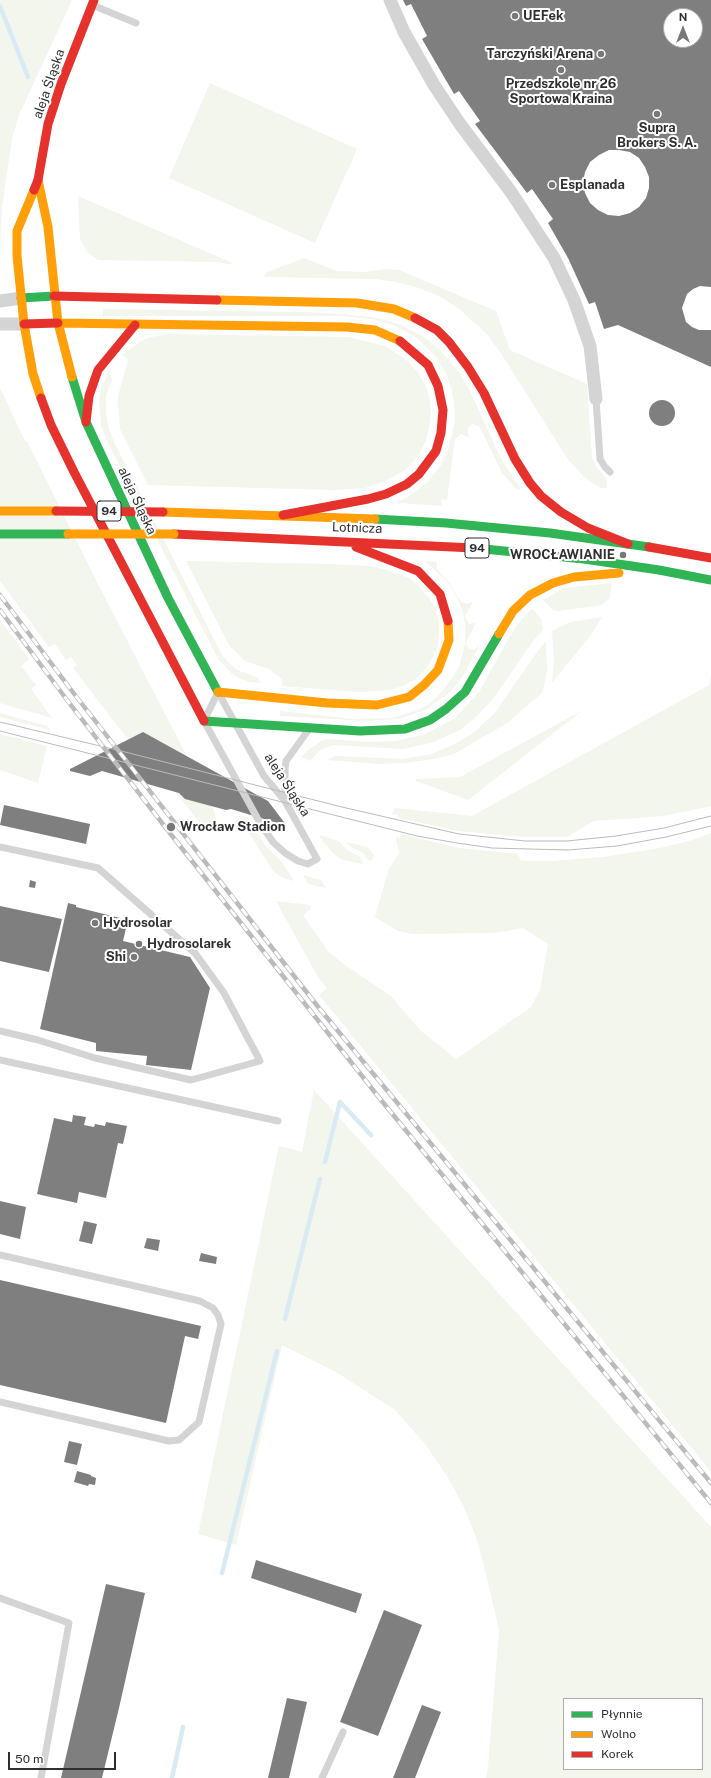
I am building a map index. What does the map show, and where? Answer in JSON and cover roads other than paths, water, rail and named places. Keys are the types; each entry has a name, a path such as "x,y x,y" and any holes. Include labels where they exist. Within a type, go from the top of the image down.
{"main road":[{"name":"aleja Śląska","path":"93,2 61,84 48,124 38,180 17,231 17,256 24,324 33,374 51,425 77,479 204,721"},
{"name":"aleja Śląska","path":"38,180 48,227 58,323 69,370 86,422 168,598 218,692"},
{"path":"21,298 54,296 357,303 394,309 420,320 437,330 449,342 468,367 484,394 515,459 530,483 541,496 561,512 588,528 618,541"},
{"path":"24,324 58,323 347,327 375,330 396,338 428,365 438,386 443,410 441,433 436,451 419,474 408,484 386,494 368,499 283,515"},
{"path":"86,422 89,396 98,370 135,325"},
{"name":"Lotnicza","path":"0,511 162,512 283,515 446,523 618,541 711,558"},
{"name":"Lotnicza","path":"0,534 174,534 456,546 615,564 659,570 711,580"},
{"path":"218,692 327,703 377,705 409,697 424,685 438,670 449,640 448,616 440,594 418,572 339,540"},
{"path":"204,721 309,728 388,731 405,729 430,720 446,710 465,692 504,624 513,611 530,595 553,582 574,577 595,574 659,570"}],"street":[{"path":"390,0 404,32 434,85 460,124 502,174 511,192 548,247 574,300 590,346 596,399"},
{"path":"0,301 21,298"},
{"path":"0,324 24,324"}],"lane":[{"path":"93,2 136,23"},
{"path":"596,399 600,459 605,468 610,472"},
{"path":"204,721 218,692"},
{"name":"aleja Śląska","path":"204,721 260,823 274,842 291,857 298,861 308,864 317,860 285,801 264,776 218,692"},
{"path":"285,801 286,762 309,728"},
{"path":"0,846 98,868 195,953 224,993 260,1060 191,1080 95,1058 38,1040 0,1031"},
{"path":"0,1060 278,1121"},
{"path":"0,1255 200,1301 213,1308 218,1315 221,1324 199,1422 179,1440 168,1440 0,1402"},
{"path":"0,1598 69,1623 41,1778"},
{"path":"322,1778 343,1732"}],"waterway":[{"path":"0,6 28,77"},
{"path":"325,1162 340,1102 371,1135"},
{"path":"285,1319 320,1179"},
{"path":"222,1573 277,1351"},
{"path":"172,1778 183,1727"}],"tram line":[{"path":"0,722 342,807 459,834 525,841 567,841 616,836 664,828 711,816"},
{"path":"0,731 417,836 492,848 568,850 617,846 666,837 711,826"}],"railway":[{"path":"0,595 75,695 319,1008 711,1483"},
{"path":"0,610 67,700 169,832 381,1100 711,1503"}],"place":[{"name":"UEFek","path":"515,16"},
{"name":"Tarczyński Arena","path":"601,54"},
{"name":"Przedszkole nr 26 Sportowa Kraina","path":"561,70"},
{"name":"Supra Brokers S. A.","path":"657,114"},
{"name":"Esplanada","path":"552,185"},
{"name":"WROCŁAWIANIE","path":"623,555"},
{"name":"Wrocław Stadion","path":"171,827"},
{"name":"Hydrosolar","path":"95,923"},
{"name":"Hydrosolarek","path":"139,944"},
{"name":"Shi","path":"134,957"}]}
